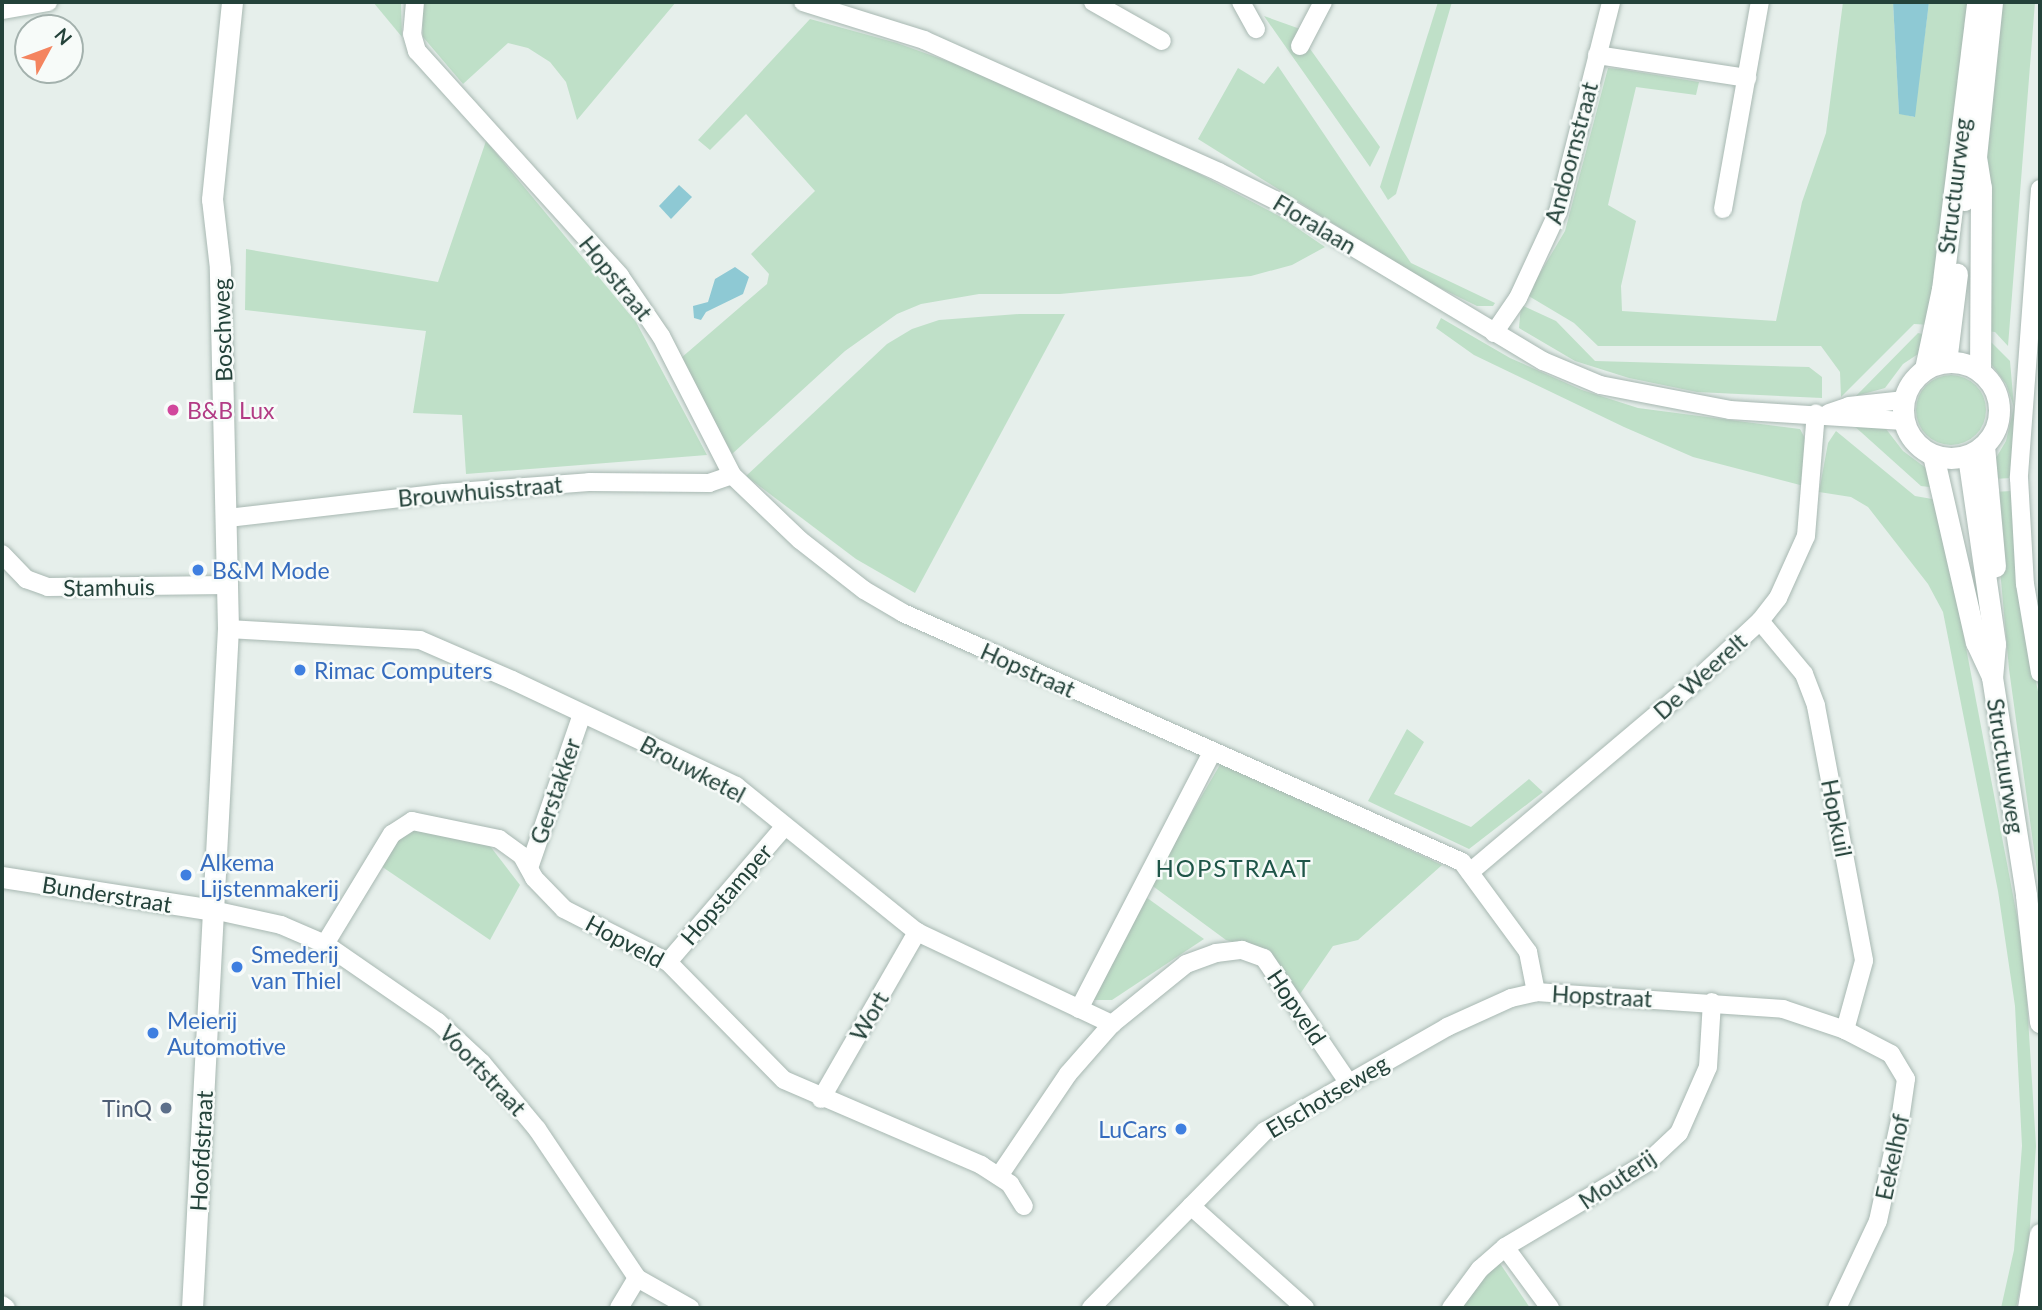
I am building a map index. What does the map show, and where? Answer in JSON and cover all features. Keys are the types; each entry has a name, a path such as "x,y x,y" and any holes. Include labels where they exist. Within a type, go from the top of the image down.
{"main road":[{"name":"Boschweg","path":"213,910 229,585 220,268 212,199 232,2"},
{"name":"Structuurweg","path":"1925,369 1942,289 1978,2"},
{"name":"Structuurweg","path":"1946,362 1966,186 1976,157 1992,2"},
{"name":"Structuurweg","path":"1976,157 1982,187 1980,371"},
{"path":"1946,362 1980,371 1995,391 2000,407 1995,432 1976,451 1933,456 1914,442 1903,411 1912,382 1925,369 1946,362"},
{"name":"Structuurweg","path":"1976,451 2005,643 1992,677"},
{"name":"Structuurweg","path":"1933,456 1976,642 1992,677 2026,895 2040,1022"},
{"name":"Bunderstraat","path":"2,877 213,910"},
{"name":"Hoofdstraat","path":"191,1308 213,910"},
{"path":"2028,1308 2040,1234"}],"street":[{"path":"2,10 48,2"},
{"name":"Hopstraat","path":"415,2 412,34 417,51 620,276 661,336 732,475 800,540 883,603 1212,752 1451,856 1470,872 1528,952 1536,992 1712,1002 1798,1012 1845,1030"},
{"name":"Floralaan","path":"803,2 925,40 1219,172 1297,212 1494,333 1600,386 1730,410 1823,413 1849,406 1903,411"},
{"path":"1093,2 1162,41"},
{"path":"1241,2 1256,29"},
{"path":"1300,46 1323,2"},
{"name":"Andoornstraat","path":"1494,333 1518,298 1558,212 1611,2"},
{"path":"1723,209 1759,2"},
{"path":"1597,55 1747,78"},
{"path":"2040,189 2019,478 2025,584 2040,673"},
{"name":"De Weerelt","path":"1470,872 1619,748 1760,621 1791,575 1806,536 1823,413"},
{"name":"Brouwhuisstraat","path":"228,518 444,493 589,482 709,483 732,475"},
{"name":"Stamhuis","path":"2,554 26,579 48,587 229,585"},
{"name":"Hopkuil","path":"1760,621 1804,674 1816,706 1864,961 1845,1030"},
{"name":"Brouwketel","path":"228,629 420,640 736,786 917,932 1112,1024"},
{"name":"Gerstakker","path":"528,868 582,714"},
{"path":"1079,1009 1212,752"},
{"name":"Hopveld","path":"325,944 392,834 412,821 499,839 522,856 528,868 564,909 668,962 784,1080 821,1099 999,1177 1024,1206"},
{"name":"Hopstamper","path":"668,962 784,827"},
{"name":"Voortstraat","path":"213,910 281,925 325,944 438,1022 482,1063 537,1129 637,1278 690,1308"},
{"name":"Wort","path":"821,1099 917,932"},
{"name":"Hopveld","path":"999,1177 1068,1074 1112,1024 1186,964 1216,953 1242,950 1264,958 1348,1082"},
{"name":"Elschotseweg","path":"1091,1308 1265,1132 1447,1027 1511,998 1536,992"},
{"name":"Mouterij","path":"1451,1308 1480,1269 1505,1247 1648,1162 1679,1133 1708,1067 1712,1002"},
{"name":"Eekelhof","path":"1837,1308 1878,1221 1906,1079 1891,1054 1845,1030"},
{"path":"1191,1206 1305,1308"},
{"path":"1505,1247 1550,1308"},
{"path":"619,1308 637,1278"},
{"path":"2,1305 6,1308"}],"green space":[{"path":"373,2 401,2 402,37"},
{"path":"422,2 676,2 577,120 566,82 550,62 528,48 508,43 463,84 423,37"},
{"path":"1438,2 1452,2 1396,194 1388,200 1380,187"},
{"path":"1843,2 1893,2 1899,113 1914,117 1929,2 1970,2 1931,325 1914,324 1841,397 1840,372 1821,346 1598,346 1574,323 1527,295 1565,231 1608,68 1620,69 1699,82 1696,95 1636,87 1608,205 1636,221 1621,286 1622,311 1776,321 1802,202 1826,133"},
{"path":"2001,2 2035,2 2008,346 1995,332 1984,331 1985,163"},
{"path":"1264,16 1303,30 1303,39 1380,147 1370,167"},
{"path":"810,19 897,43 1000,80 1160,153 1281,217 1325,247 1292,265 1251,276 1060,294 979,294 921,304 897,314 845,351 732,454 681,358 767,284 769,274 751,254 815,191 746,114 710,150 698,140"},
{"path":"1278,66 1411,263 1495,303 1493,306 1477,306 1422,279 1198,139 1238,68 1264,84"},
{"path":"486,141 636,322 707,455 466,474 462,415 413,413 426,331 245,310 246,249 438,282"},
{"path":"1521,305 1556,321 1595,361 1809,367 1822,377 1822,398 1697,392 1629,378 1575,361 1519,328"},
{"path":"1019,314 1065,314 915,593 856,559 746,476 887,344 912,329 939,320"},
{"path":"1441,318 1510,358 1582,390 1638,408 1800,429 1808,444 1804,486 1693,457 1624,427 1474,355 1436,328"},
{"path":"1918,333 1927,335 1924,350 1903,364 1885,388 1856,396"},
{"path":"1990,341 2010,361 2014,407 2006,384 1986,357"},
{"path":"1951,375 1976,385 1986,410 1976,435 1951,445 1926,435 1916,410 1926,385"},
{"path":"2014,407 2011,478 1993,479 1993,463 2006,441"},
{"path":"1852,424 1883,425 1903,451 1930,471 1938,488 1921,486"},
{"path":"1836,431 1915,496 1938,500 2024,953 2036,1146 2028,1252 2016,1308 2001,1308 2014,1250 2022,1146 2015,1006 1998,891 1943,612 1928,584 1868,507 1851,497 1819,492 1828,443"},
{"path":"2012,491 2027,635 2040,702 2040,893 2009,669 1993,492"},
{"path":"1407,729 1424,742 1394,794 1471,827 1529,779 1543,792 1469,849 1368,801"},
{"path":"1221,763 1442,865 1358,940 1333,946 1300,994 1272,963 1246,946 1226,940 1150,884"},
{"path":"418,829 490,846 520,885 490,940 381,866 402,832"},
{"path":"1139,892 1204,939 1112,1000 1088,1000"},
{"path":"1497,1259 1530,1308 1451,1308"}],"water":[{"path":"1893,2 1929,2 1915,117 1899,114"},
{"path":"679,185 692,197 671,219 659,206"},
{"path":"735,267 749,277 743,294 706,312 701,320 694,318 693,306 708,302 715,279"}],"place":[{"name":"B&B Lux","path":"173,410"},
{"name":"B&M Mode","path":"198,570"},
{"name":"Rimac Computers","path":"300,670"},
{"name":"Alkema Lijstenmakerij","path":"186,875"},
{"name":"Smederij van Thiel","path":"237,967"},
{"name":"Meierij Automotive","path":"153,1033"},
{"name":"TinQ","path":"166,1108"},
{"name":"LuCars","path":"1181,1129"}],"district":[{"name":"HOPSTRAAT","path":"1234,868"}]}
